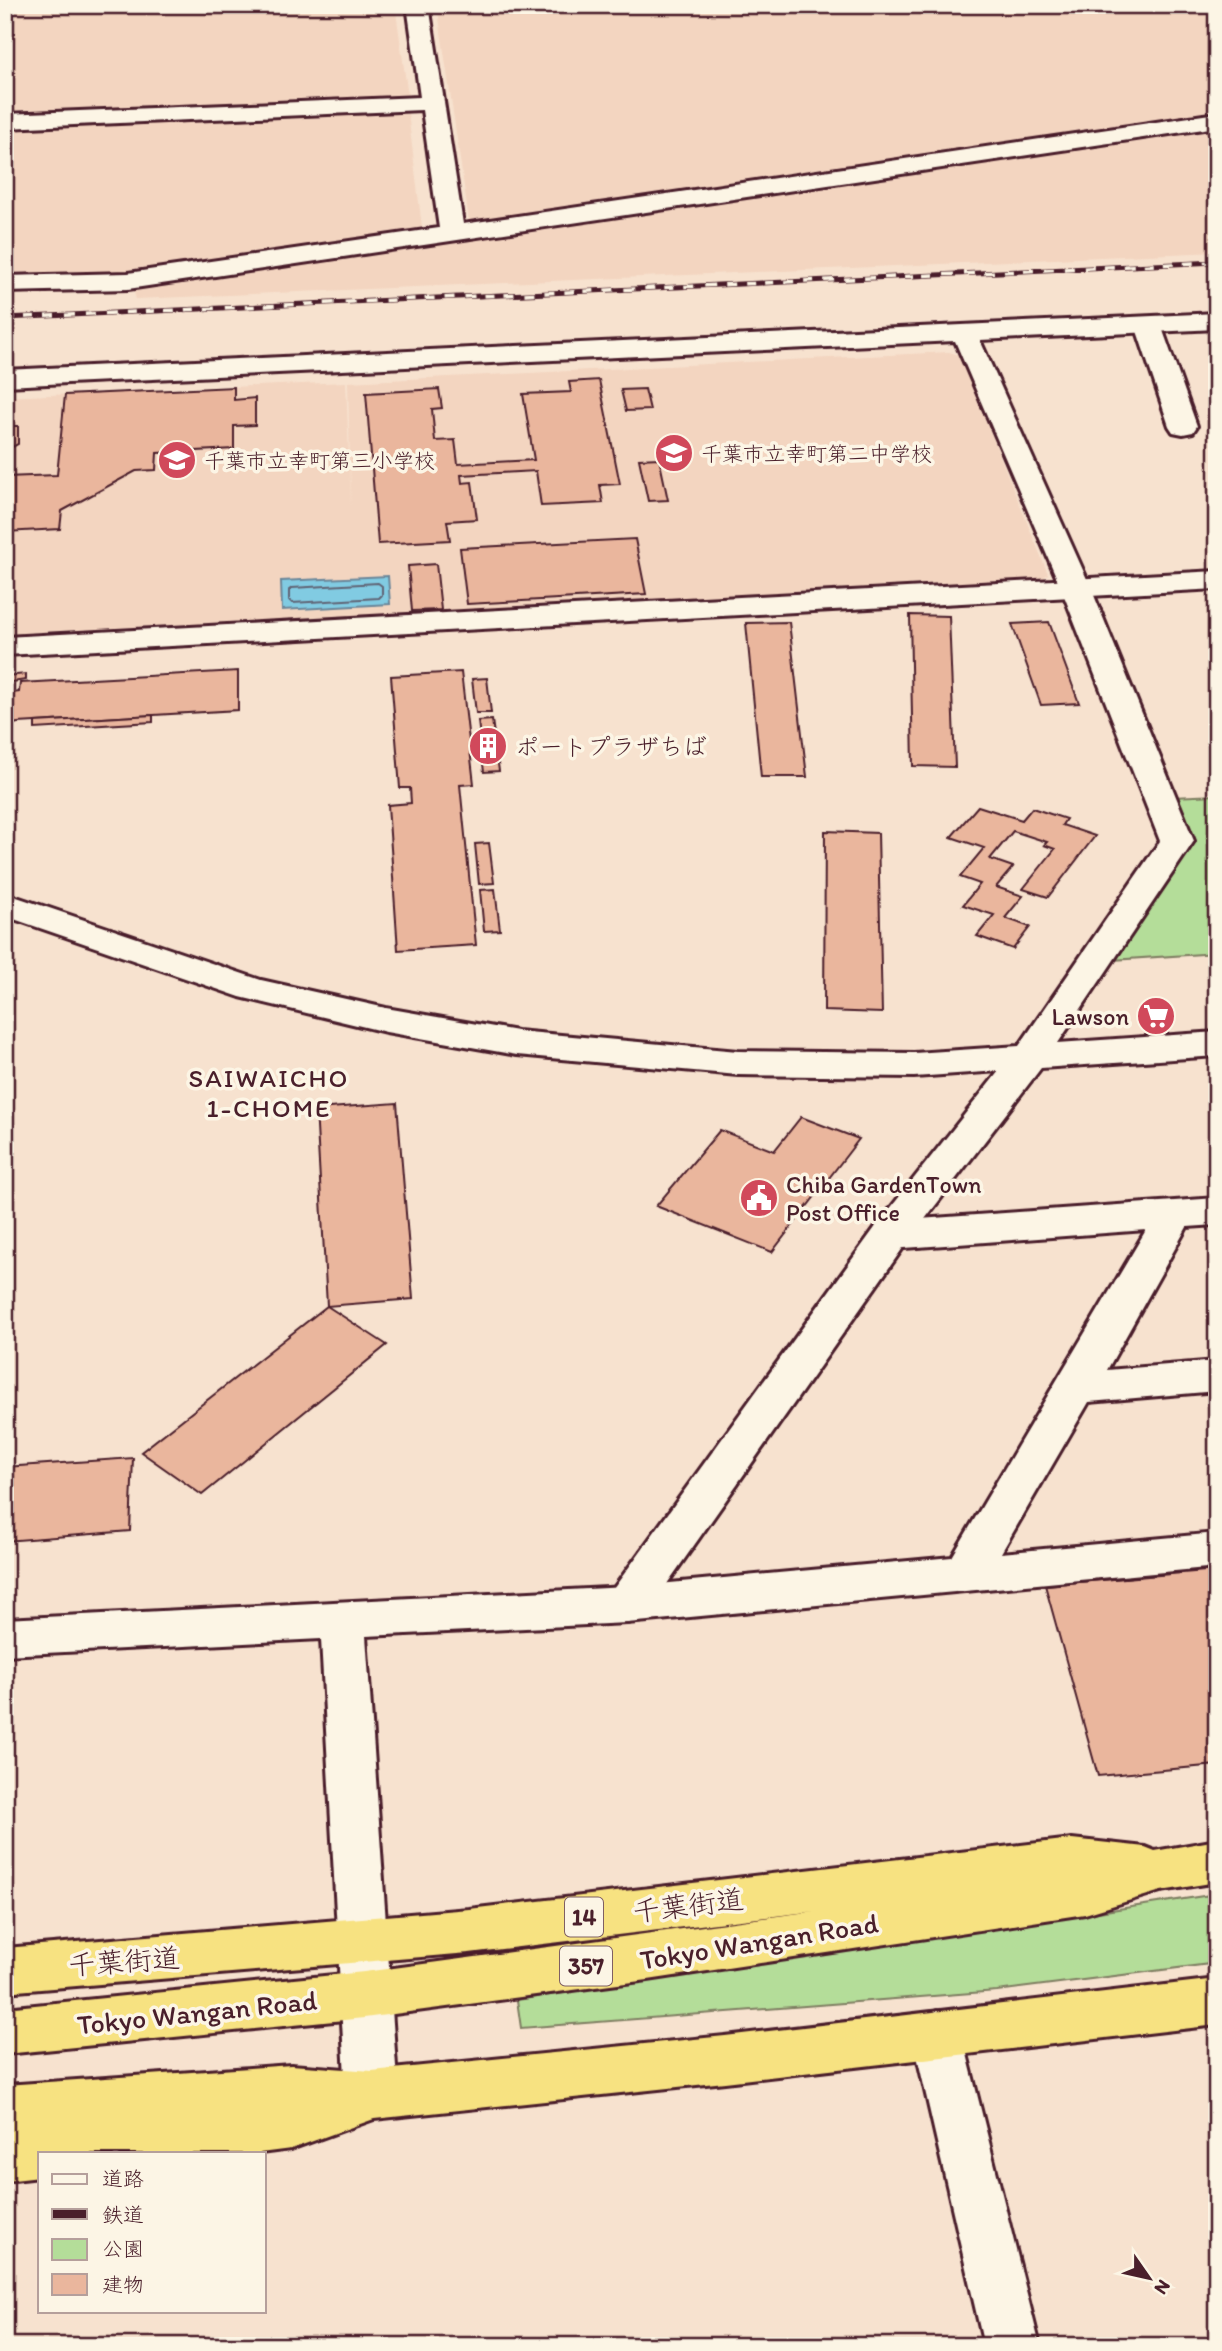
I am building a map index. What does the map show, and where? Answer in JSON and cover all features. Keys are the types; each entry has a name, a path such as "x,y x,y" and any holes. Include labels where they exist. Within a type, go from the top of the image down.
{"highway":[{"name":"千葉街道","path":"5,1970 364,1941 1072,1860 1161,1870"},
{"name":"Tokyo Wangan Road","path":"5,2032 365,1995 649,1958 1085,1893 1161,1870 1217,1861"},
{"path":"5,2109 291,2089 372,2095 937,2034 1214,2011"},
{"path":"48,2152 291,2125 372,2095"},
{"path":"5,2156 38,2153"}],"street":[{"path":"418,5 452,233"},
{"path":"5,121 431,103"},
{"path":"5,285 128,281 1217,120"},
{"path":"5,378 965,335 1217,321"},
{"path":"1148,325 1183,426"},
{"path":"627,1605 891,1235 1031,1056 1177,841 1076,588 965,335"},
{"path":"5,646 1217,580"},
{"path":"5,904 253,989 386,1020 517,1043 738,1063 914,1065 1217,1044"},
{"path":"891,1235 1217,1211"},
{"path":"966,1573 1175,1214"},
{"path":"1076,1388 1217,1376"},
{"path":"5,1636 627,1605 1217,1550"},
{"path":"342,1619 356,1875 364,1941 372,2095"},
{"path":"937,2034 1012,2346"}],"shaded area":[{"path":"5,5 395,5 408,96 401,99 5,115"},
{"path":"437,5 1217,5 1217,113 478,222 469,220"},
{"path":"400,111 408,113 422,227 415,232 130,274 5,277 5,127"},
{"path":"1217,127 1217,252 136,299 133,289"},
{"name":"千葉市立幸町第二中学校","path":"949,352 959,355 1048,574 1039,581 5,637 5,397 346,382 351,506 348,382"}],"green space":[{"path":"1217,795 1217,953 1111,960 1191,843 1173,797"},
{"path":"1217,1894 1217,1963 997,1991 521,2028 517,2000"}],"water":[{"path":"388,576 390,604 282,610 281,581"}],"building":[{"path":"599,380 620,484 600,485 603,503 541,506 536,471 461,475 462,483 472,482 477,519 447,521 450,540 378,544 366,393 439,389 442,408 432,409 435,441 455,440 458,464 534,460 523,394 571,392 569,382"},
{"path":"234,387 234,400 255,398 255,425 234,426 234,449 157,453 156,470 136,471 62,511 60,529 5,532 5,477 57,475 65,395"},
{"path":"645,389 650,410 626,411 621,390"},
{"path":"5,426 18,426 18,444 5,451"},
{"path":"659,458 668,500 648,501 639,459"},
{"path":"635,539 646,594 467,604 460,548"},
{"path":"436,564 441,610 412,611 408,566"},
{"path":"910,615 949,616 955,767 913,766"},
{"path":"789,622 807,777 761,777 746,623"},
{"path":"1049,622 1079,703 1041,705 1012,624"},
{"path":"238,671 238,710 18,723 5,726 5,694 19,692 20,683"},
{"path":"461,672 474,784 460,785 476,945 398,950 388,805 411,803 410,788 400,788 391,676"},
{"path":"26,674 26,680 5,683 5,676"},
{"name":"ポートプラザちば","path":"487,678 491,713 476,713 472,679"},
{"path":"153,715 153,722 35,729 35,722"},
{"name":"ポートプラザちば","path":"492,720 499,771 484,772 478,721"},
{"path":"978,806 1022,820 1032,808 1066,819 1062,825 1095,836 1048,897 1023,889 1055,849 1044,845 1047,842 1013,831 990,859 1013,867 996,887 1023,896 1005,918 1030,927 1013,949 977,936 994,915 963,905 980,884 960,877 984,848 951,837"},
{"path":"825,831 878,833 882,1013 824,1011"},
{"path":"489,843 494,883 479,884 475,844"},
{"path":"495,889 500,930 484,931 480,890"},
{"path":"397,1103 413,1299 327,1306 316,1109"},
{"path":"801,1117 859,1139 772,1252 656,1206 720,1130 774,1151"},
{"path":"327,1306 387,1345 202,1495 141,1452"},
{"path":"133,1458 130,1531 5,1541 5,1467"},
{"path":"1217,1570 1217,1765 1098,1776 1045,1585"}],"railway":[{"path":"5,318 1217,262"}],"place":[{"name":"千葉市立幸町第二中学校","path":"674,453"},
{"name":"千葉市立幸町第三小学校","path":"177,460"},
{"name":"ポートプラザちば","path":"488,746"},
{"name":"Lawson","path":"1156,1016"},
{"name":"Chiba GardenTown Post Office","path":"759,1198"}],"district":[{"name":"SAIWAICHO 1-CHOME","path":"269,1093"}]}
